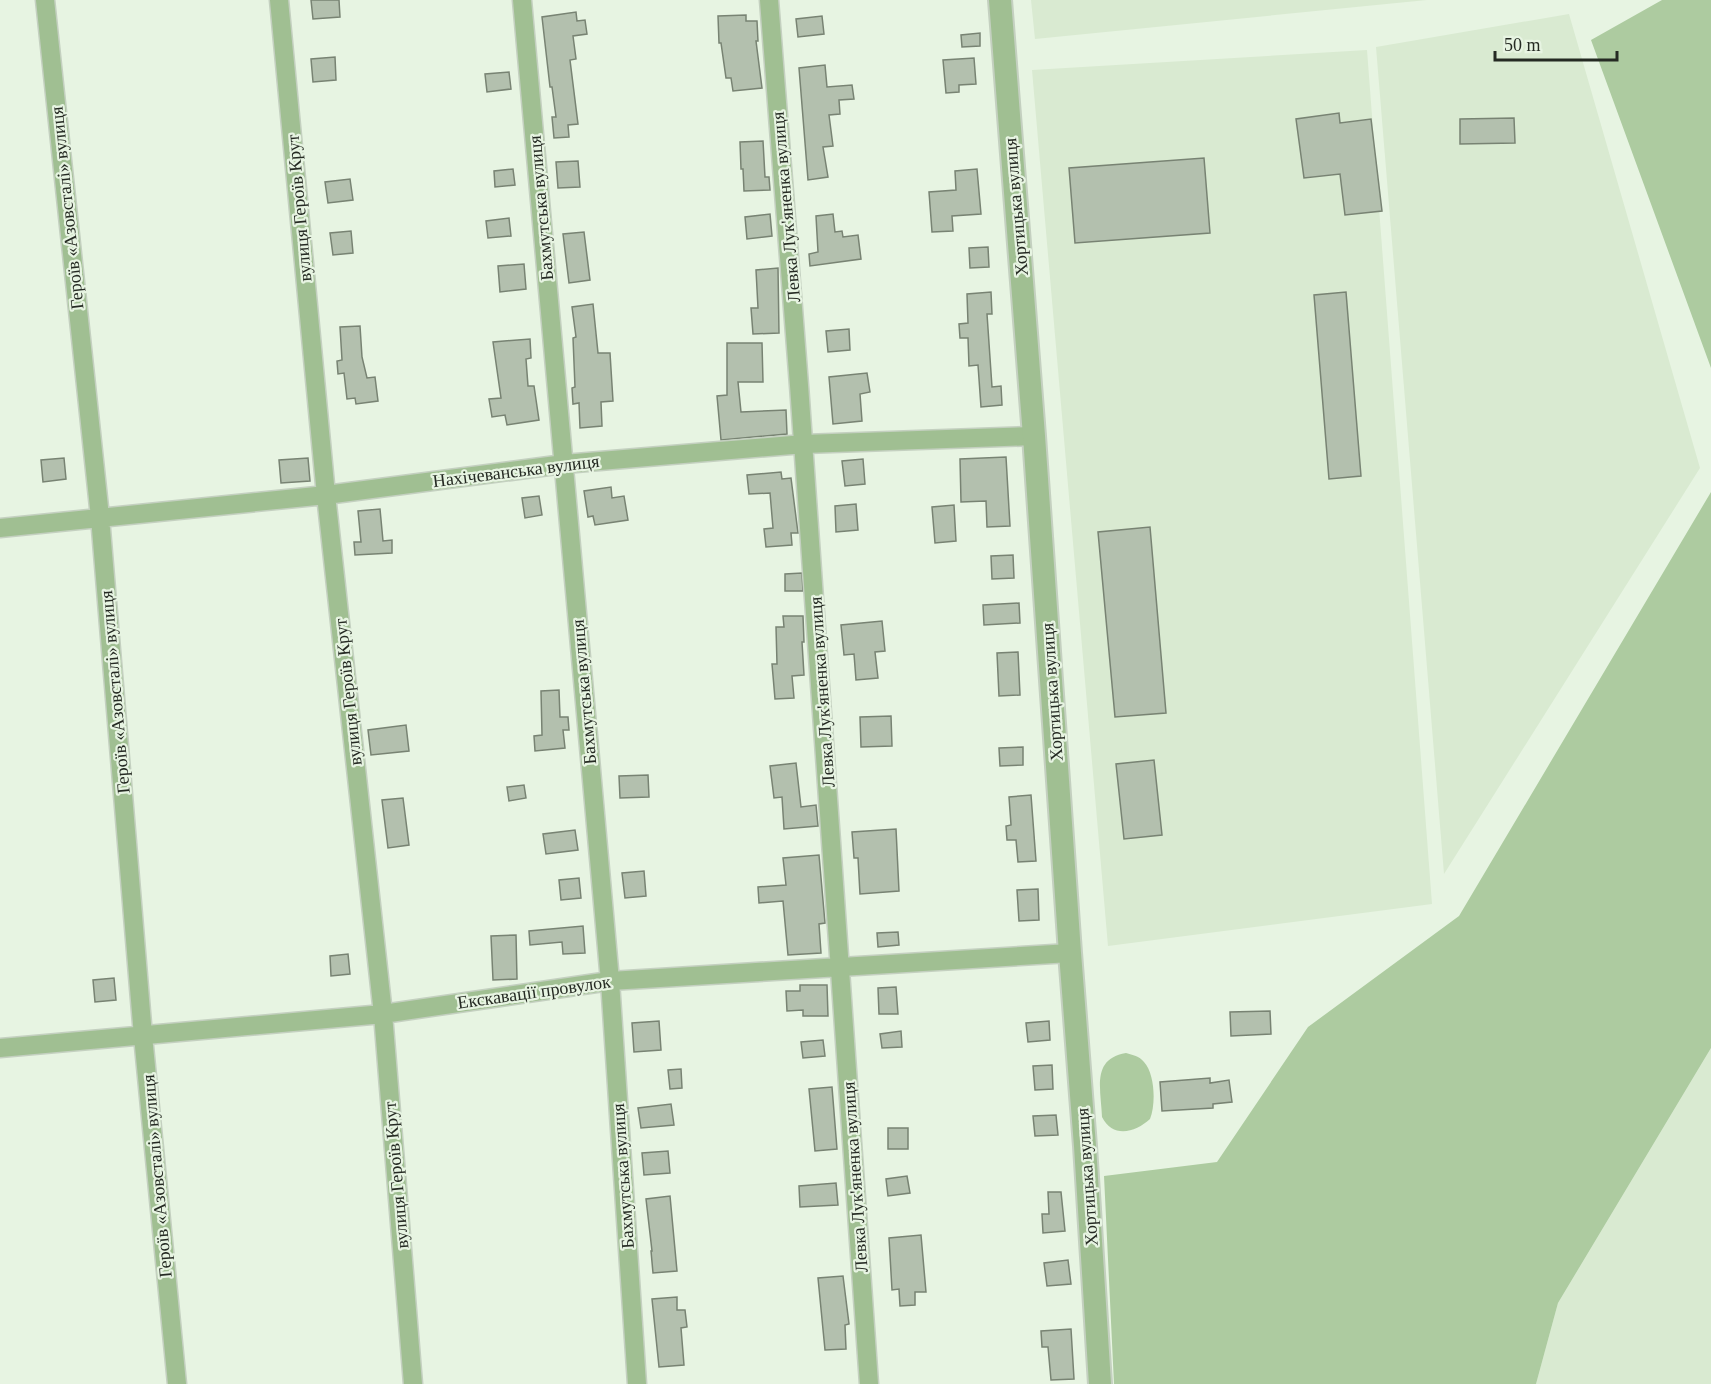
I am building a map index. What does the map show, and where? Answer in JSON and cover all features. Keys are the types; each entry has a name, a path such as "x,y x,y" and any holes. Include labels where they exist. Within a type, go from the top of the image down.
{"street":[{"name":"Героїв «Азовсталі» вулиця","path":"45,0 100,517 144,1036 177,1384"},
{"name":"вулиця Героїв Крут","path":"279,0 326,495 383,1014 413,1384"},
{"name":"Бахмутська вулиця","path":"522,0 610,981 637,1384"},
{"name":"Левка Лук'яненка вулиця","path":"769,0 842,965 869,1384"},
{"name":"Хортицька вулиця","path":"1000,0 1034,436 1100,1384"},
{"name":"Нахічеванська вулиця","path":"0,528 326,495 564,464 804,444 1034,436"},
{"name":"Екскавації провулок","path":"0,1048 383,1014 610,981 842,965 1070,953"}],"shaded area":[{"path":"1031,0 1427,0 1035,39"},
{"path":"1569,14 1700,468 1444,874 1376,47"},
{"path":"1367,50 1432,904 1108,946 1032,70"},
{"path":"1711,1048 1711,1384 1536,1384 1558,1303"}],"green space":[{"path":"1662,0 1711,0 1711,368 1591,40"},
{"path":"1711,492 1711,1048 1558,1303 1536,1384 1114,1384 1104,1176 1217,1162 1308,1027 1459,916"},
{"path":"1126,1053 1140,1058 1148,1067 1154,1098 1150,1119 1132,1130 1118,1131 1107,1124 1102,1117 1100,1077 1107,1062 1115,1056"}],"building":[{"path":"311,0 339,0 340,17 313,19"},
{"path":"576,12 577,21 585,20 587,34 573,36 576,59 570,60 578,124 568,125 569,137 554,138 552,117 556,117 542,17"},
{"path":"746,15 746,21 757,21 758,41 756,41 762,88 733,91 731,78 726,78 721,43 719,43 718,16"},
{"path":"822,16 824,34 798,37 796,19"},
{"path":"980,33 980,46 962,47 961,35"},
{"path":"335,57 336,80 313,82 311,59"},
{"path":"974,58 976,84 959,85 959,92 946,93 943,60"},
{"path":"825,65 827,87 852,85 854,99 839,100 840,114 829,115 833,146 823,147 828,177 808,180 799,68"},
{"path":"509,72 511,89 487,92 485,74"},
{"path":"1339,113 1340,123 1371,119 1382,211 1345,215 1340,174 1304,178 1296,119"},
{"path":"1514,118 1515,143 1460,144 1460,119"},
{"path":"763,141 765,177 769,177 770,190 744,191 740,142"},
{"path":"1204,158 1210,233 1075,243 1069,168"},
{"path":"578,161 580,187 558,188 556,162"},
{"path":"513,169 515,185 495,187 494,171"},
{"path":"977,169 981,214 952,216 953,231 932,232 929,192 956,190 955,171"},
{"path":"350,179 353,200 328,203 325,182"},
{"path":"770,214 772,236 747,239 745,217"},
{"path":"833,214 835,232 842,231 843,237 858,235 861,259 810,266 809,254 818,252 816,216"},
{"path":"509,218 511,236 488,238 486,221"},
{"path":"351,231 353,253 333,255 330,233"},
{"path":"584,232 590,280 569,283 563,234"},
{"path":"988,247 989,267 970,268 969,248"},
{"path":"524,264 526,289 500,292 498,266"},
{"path":"778,268 779,333 753,334 751,308 758,308 756,270"},
{"path":"991,292 992,314 987,314 992,387 1001,386 1002,405 981,407 978,365 969,366 968,338 960,338 959,324 968,323 967,294"},
{"path":"1346,292 1361,476 1329,479 1314,295"},
{"path":"593,304 598,353 610,353 613,401 601,402 602,426 580,428 579,403 573,404 572,388 575,387 573,338 576,337 572,307"},
{"path":"360,326 362,357 367,378 375,377 378,401 356,404 355,398 347,399 344,373 338,374 337,361 342,360 340,327"},
{"path":"849,329 850,350 828,352 826,331"},
{"path":"530,339 531,358 526,359 528,386 534,386 539,420 507,425 505,415 492,417 489,399 501,398 493,342"},
{"path":"727,343 762,343 763,382 738,382 741,412 786,410 787,434 721,440 717,396 727,395"},
{"path":"867,373 870,392 860,394 862,421 833,424 829,377"},
{"path":"1006,457 1010,526 987,527 986,501 961,502 960,459"},
{"path":"64,458 66,479 43,482 41,460"},
{"path":"308,458 310,481 281,483 279,460"},
{"path":"863,459 865,484 845,486 842,461"},
{"path":"781,472 782,479 791,478 798,533 791,533 792,545 766,547 764,529 773,528 770,493 749,494 747,475"},
{"path":"611,487 612,498 624,496 628,520 595,525 593,516 588,517 584,491"},
{"path":"539,496 542,515 525,518 522,498"},
{"path":"856,504 858,530 836,532 835,506"},
{"path":"954,505 956,541 935,543 932,507"},
{"path":"380,509 383,541 392,540 392,553 355,555 354,542 361,542 358,511"},
{"path":"1150,527 1166,713 1115,717 1098,532"},
{"path":"1013,555 1014,578 992,579 991,556"},
{"path":"802,573 803,591 785,591 785,574"},
{"path":"1019,603 1020,623 984,625 983,605"},
{"path":"783,616 803,616 804,675 792,676 794,698 775,699 772,664 777,664 776,627 784,627"},
{"path":"882,621 885,651 875,652 878,678 856,680 854,654 844,655 841,625"},
{"path":"1018,652 1020,695 999,696 997,653"},
{"path":"559,690 560,717 568,717 569,730 563,730 565,748 535,751 534,736 542,735 541,691"},
{"path":"891,716 892,746 861,747 860,717"},
{"path":"406,725 409,751 371,755 368,730"},
{"path":"1023,747 1023,765 1000,766 999,748"},
{"path":"1154,760 1162,835 1124,839 1116,764"},
{"path":"796,763 801,807 816,805 818,826 784,829 782,797 774,798 770,766"},
{"path":"648,775 649,797 620,798 619,776"},
{"path":"524,785 526,798 509,801 507,787"},
{"path":"1031,795 1036,861 1018,862 1016,840 1007,840 1006,826 1011,825 1009,797"},
{"path":"403,798 409,845 388,848 382,800"},
{"path":"896,829 899,891 860,894 858,858 854,858 852,832"},
{"path":"575,830 578,850 546,854 543,834"},
{"path":"819,855 825,923 819,924 821,953 788,955 783,901 759,903 758,887 786,885 783,858"},
{"path":"644,871 646,896 625,898 622,873"},
{"path":"579,878 581,898 561,900 559,880"},
{"path":"1038,889 1039,920 1019,921 1017,890"},
{"path":"583,926 585,953 563,954 562,942 530,945 529,931"},
{"path":"898,932 899,945 878,947 877,933"},
{"path":"516,935 517,979 493,980 491,936"},
{"path":"348,954 350,974 331,976 330,956"},
{"path":"114,978 116,1000 95,1002 93,980"},
{"path":"800,985 827,985 828,1016 803,1016 803,1010 787,1011 786,991 800,991"},
{"path":"896,987 898,1014 879,1014 878,988"},
{"path":"1270,1011 1271,1034 1231,1036 1230,1012"},
{"path":"659,1021 661,1050 634,1052 632,1023"},
{"path":"1049,1021 1050,1040 1028,1042 1026,1023"},
{"path":"901,1031 902,1047 882,1048 880,1034"},
{"path":"823,1040 825,1056 803,1058 801,1042"},
{"path":"1052,1065 1053,1089 1035,1090 1033,1066"},
{"path":"681,1069 682,1088 670,1089 668,1070"},
{"path":"1210,1078 1210,1083 1229,1080 1232,1102 1213,1104 1213,1108 1162,1111 1160,1082"},
{"path":"832,1087 837,1149 815,1151 809,1089"},
{"path":"671,1104 674,1125 641,1128 638,1108"},
{"path":"1056,1115 1058,1135 1035,1136 1033,1116"},
{"path":"888,1128 908,1128 908,1149 888,1149"},
{"path":"668,1151 670,1173 644,1175 642,1153"},
{"path":"907,1176 910,1193 888,1196 886,1179"},
{"path":"836,1183 838,1205 800,1207 799,1186"},
{"path":"1048,1192 1061,1192 1065,1231 1043,1233 1042,1214 1049,1214"},
{"path":"670,1196 677,1271 653,1273 646,1199"},
{"path":"921,1235 926,1292 915,1292 915,1305 900,1306 899,1289 892,1290 889,1238"},
{"path":"1068,1260 1071,1284 1047,1286 1044,1263"},
{"path":"843,1276 849,1324 845,1325 846,1349 825,1350 818,1278"},
{"path":"677,1297 677,1310 685,1310 687,1327 681,1328 684,1365 659,1367 652,1299"},
{"path":"1071,1329 1074,1379 1051,1380 1048,1347 1042,1347 1041,1331"}]}
